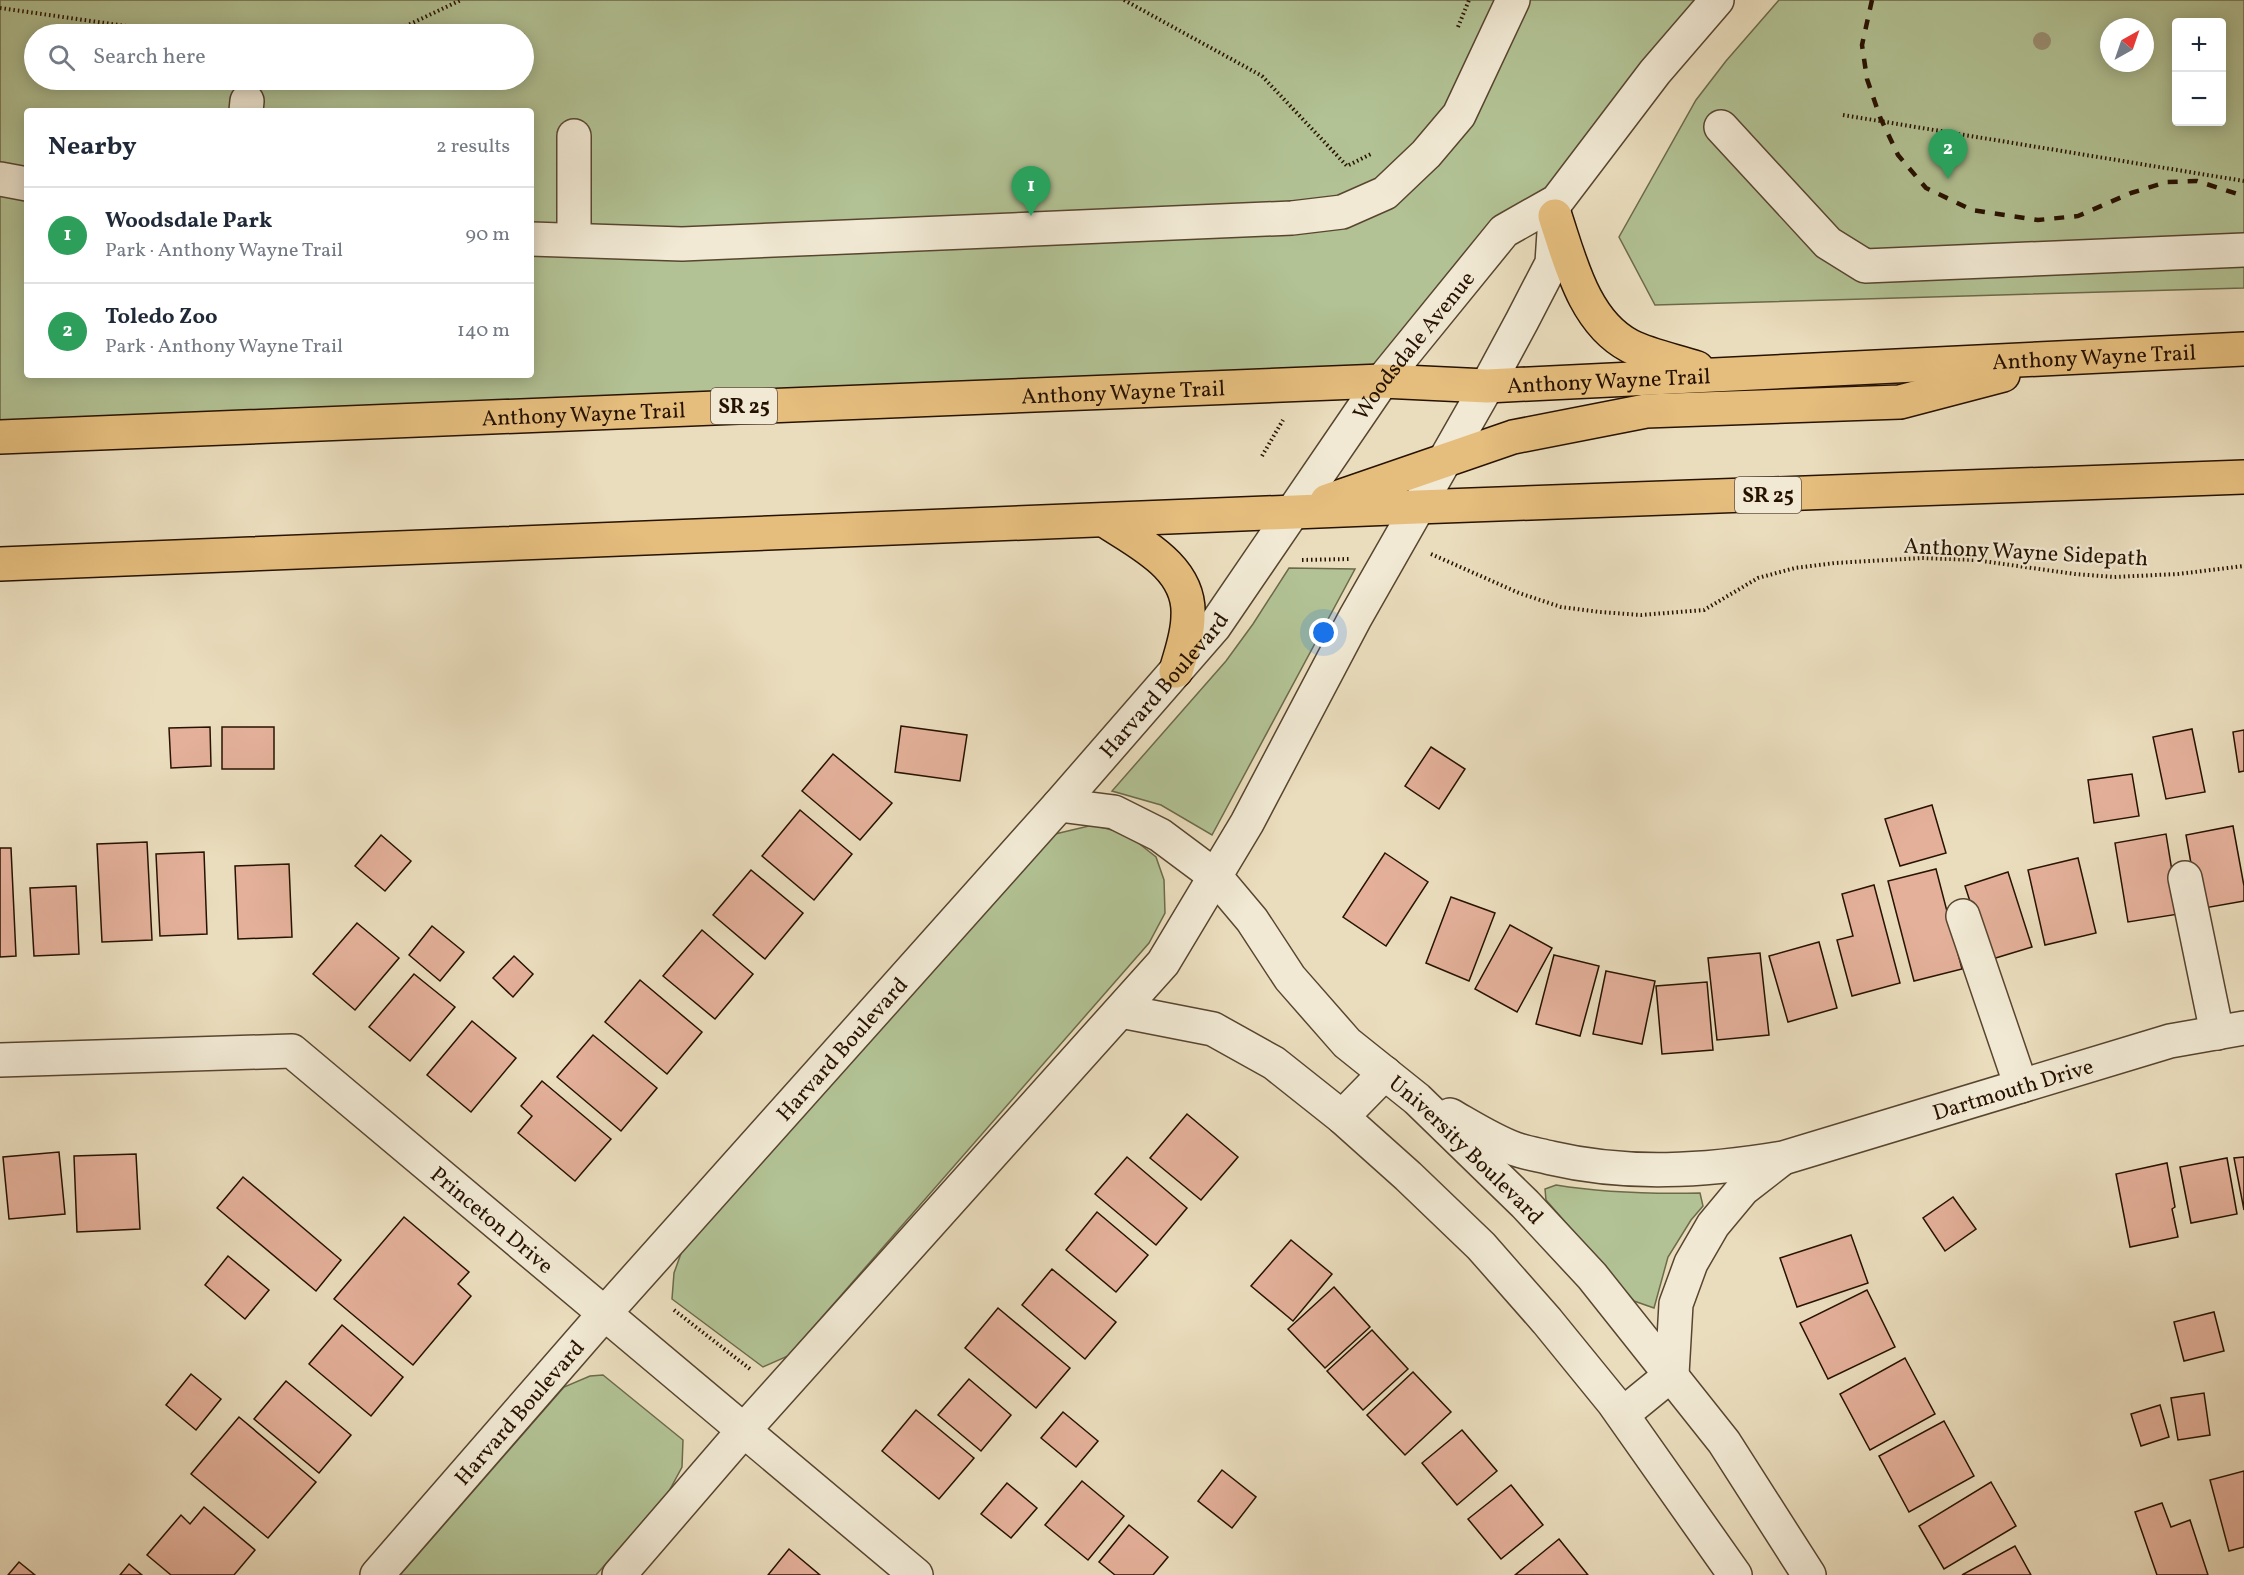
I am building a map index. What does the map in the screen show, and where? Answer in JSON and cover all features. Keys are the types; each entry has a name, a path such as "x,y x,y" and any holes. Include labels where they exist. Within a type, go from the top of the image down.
{"highway":[{"path":"1556,208 1583,294 1608,330 1630,346 1716,375"},
{"name":"Anthony Wayne Trail","path":"0,436 1382,381 1487,386 2244,349"},
{"path":"1291,513 1513,437 1646,411 1900,402 2068,358"},
{"name":"SR 25","path":"0,564 1417,507 2244,477"},
{"path":"1104,520 1164,559 1187,595 1189,615 1176,671"}],"street":[{"path":"534,239 682,244 1292,218 1342,213 1385,193 1426,154 1459,115 1513,0"},
{"name":"Woodsdale Avenue","path":"1291,513 1382,381 1504,231 1556,208 1655,72 1717,0"},
{"path":"1720,127 1828,243 1865,266 2244,250"},
{"path":"574,136 574,240"},
{"path":"0,179 24,183"},
{"path":"619,1575 744,1430 1163,963 1247,823 1355,618 1487,386 1552,263 1556,208"},
{"name":"Harvard Boulevard","path":"377,1575 604,1313 1059,805 1214,627 1291,513"},
{"name":"University Boulevard","path":"1059,805 1114,812 1160,835 1215,876 1252,920 1290,978 1347,1043 1418,1099 1533,1212 1592,1276 1724,1442 1809,1575"},
{"path":"2186,878 2230,1030"},
{"path":"1963,916 2021,1086"},
{"path":"1121,1011 1213,1029 1274,1063 1342,1117 1481,1246 1547,1321 1623,1414 1735,1575"},
{"name":"Dartmouth Drive","path":"1395,1081 1469,1126 1515,1149 1571,1162 1621,1169 1672,1171 1731,1166 1783,1158 2170,1041 2230,1030"},
{"name":"Princeton Drive","path":"0,1060 292,1051 916,1575"},
{"path":"1342,1117 1395,1081"},
{"name":"Dartmouth Drive","path":"1672,1374 1676,1304 1691,1263 1713,1225 1743,1189 1783,1158"},
{"path":"1623,1414 1672,1374"}],"path":[{"path":"410,24 461,0"},
{"path":"1124,0 1262,76 1347,166 1375,152"},
{"path":"1456,32 1469,0"},
{"path":"0,8 112,24"},
{"path":"1843,115 2244,181"},
{"path":"1262,456 1287,414"},
{"name":"Anthony Wayne Sidepath","path":"1431,554 1519,593 1562,607 1641,615 1704,610 1758,578 1795,568 1835,563 1922,558 1975,560 2114,577 2178,574 2244,566"},
{"path":"1295,560 1350,559"},
{"path":"674,1311 750,1369"}],"green space":[{"path":"0,0 1717,0 1557,201 1504,231 1382,381 0,438"},
{"path":"1779,0 2244,0 2244,288 1655,305 1619,237 1696,100 1726,61"},
{"path":"1289,568 1355,569 1212,835 1161,805 1112,791 1226,661"},
{"path":"1093,825 1127,834 1156,857 1164,880 1165,913 1149,943 788,1356 763,1367 672,1299 674,1273 683,1248 1051,835"},
{"path":"1556,1185 1628,1192 1700,1193 1703,1206 1691,1220 1668,1257 1654,1308 1634,1301 1546,1200 1545,1189"},
{"path":"603,1375 683,1440 682,1467 668,1493 596,1575 400,1575 564,1387 590,1376"}],"building":[{"path":"901,726 967,735 960,781 895,772"},
{"path":"210,727 211,766 171,768 169,728"},
{"path":"222,727 274,727 274,769 222,769"},
{"path":"2192,729 2205,792 2166,799 2153,737"},
{"path":"2244,730 2244,771 2239,772 2233,732"},
{"path":"1431,747 1465,769 1439,809 1405,786"},
{"path":"833,754 892,803 860,840 802,791"},
{"path":"2132,774 2139,816 2094,823 2088,780"},
{"path":"1932,805 1946,853 1900,866 1885,819"},
{"path":"800,810 852,854 814,900 762,856"},
{"path":"2233,826 2244,886 2244,901 2199,909 2186,835"},
{"path":"2166,834 2179,914 2128,922 2115,843"},
{"path":"381,835 411,861 385,891 355,866"},
{"path":"147,842 152,940 102,942 97,844"},
{"path":"0,848 11,848 16,956 0,957"},
{"path":"204,852 207,934 160,936 156,854"},
{"path":"1385,853 1428,882 1386,946 1343,917"},
{"path":"2078,858 2096,933 2045,945 2028,870"},
{"path":"289,864 292,937 238,939 235,866"},
{"path":"1936,869 1962,969 1914,981 1888,881"},
{"path":"751,870 803,913 765,959 713,915"},
{"path":"2008,872 2032,947 1989,960 1965,886"},
{"path":"1874,885 1900,983 1852,996 1837,940 1853,936 1842,894"},
{"path":"76,886 79,954 34,956 30,888"},
{"path":"1451,897 1495,913 1469,981 1426,963"},
{"path":"357,923 399,958 355,1010 313,974"},
{"path":"1510,925 1552,948 1517,1012 1475,989"},
{"path":"432,926 464,952 440,981 409,955"},
{"path":"702,930 753,974 715,1019 663,976"},
{"path":"1819,942 1837,1008 1788,1022 1769,956"},
{"path":"1760,953 1769,1035 1717,1040 1708,958"},
{"path":"1554,955 1599,966 1580,1036 1536,1024"},
{"path":"514,956 533,974 513,997 493,978"},
{"path":"1606,971 1655,981 1642,1044 1593,1034"},
{"path":"414,974 455,1007 410,1061 369,1027"},
{"path":"640,980 702,1032 667,1074 605,1022"},
{"path":"1707,982 1713,1050 1662,1054 1656,986"},
{"path":"472,1021 516,1058 471,1112 427,1075"},
{"path":"593,1035 657,1088 621,1131 557,1077"},
{"path":"542,1081 611,1139 575,1181 518,1133 532,1116 521,1106"},
{"path":"1187,1114 1238,1157 1201,1200 1150,1158"},
{"path":"59,1152 65,1214 9,1219 3,1157"},
{"path":"136,1154 140,1229 77,1232 74,1156"},
{"path":"1127,1157 1187,1208 1156,1245 1095,1194"},
{"path":"2244,1157 2244,1210 2234,1158"},
{"path":"2227,1158 2237,1214 2191,1223 2180,1167"},
{"path":"2167,1163 2175,1207 2172,1209 2178,1237 2130,1247 2116,1174"},
{"path":"243,1177 341,1260 316,1291 217,1208"},
{"path":"1953,1197 1976,1229 1945,1251 1923,1218"},
{"path":"1097,1212 1148,1255 1116,1292 1066,1250"},
{"path":"404,1217 469,1272 458,1284 471,1296 413,1365 334,1299"},
{"path":"1851,1235 1868,1283 1797,1307 1780,1258"},
{"path":"1291,1240 1332,1274 1293,1321 1251,1286"},
{"path":"228,1256 269,1290 245,1319 205,1285"},
{"path":"1052,1269 1116,1322 1085,1359 1022,1305"},
{"path":"1334,1287 1370,1327 1325,1368 1288,1329"},
{"path":"1867,1290 1895,1347 1828,1379 1800,1323"},
{"path":"998,1308 1070,1368 1036,1408 965,1348"},
{"path":"2214,1312 2224,1351 2184,1361 2174,1322"},
{"path":"342,1325 403,1377 371,1416 309,1364"},
{"path":"1372,1330 1408,1369 1363,1410 1327,1371"},
{"path":"1905,1358 1935,1414 1870,1450 1840,1394"},
{"path":"1413,1372 1451,1412 1405,1455 1367,1415"},
{"path":"191,1374 221,1399 196,1430 166,1405"},
{"path":"969,1379 1011,1415 981,1451 938,1415"},
{"path":"286,1381 351,1435 319,1473 254,1419"},
{"path":"2204,1393 2210,1435 2178,1440 2171,1398"},
{"path":"2160,1405 2169,1437 2141,1446 2131,1414"},
{"path":"916,1410 974,1458 939,1499 882,1451"},
{"path":"1063,1412 1098,1441 1076,1467 1041,1438"},
{"path":"239,1417 316,1482 268,1538 191,1474"},
{"path":"1944,1421 1974,1476 1909,1512 1879,1456"},
{"path":"1462,1430 1497,1471 1457,1505 1422,1463"},
{"path":"1222,1470 1256,1497 1232,1528 1198,1501"},
{"path":"2244,1471 2244,1547 2229,1551 2210,1480"},
{"path":"1082,1481 1124,1516 1088,1560 1045,1525"},
{"path":"1991,1482 2016,1526 1944,1569 1919,1526"},
{"path":"1007,1483 1037,1508 1011,1538 981,1514"},
{"path":"1511,1485 1543,1525 1501,1559 1468,1519"},
{"path":"2162,1503 2171,1527 2190,1520 2208,1575 2157,1575 2135,1512"},
{"path":"204,1507 255,1550 234,1575 171,1575 147,1555 181,1515 190,1524"},
{"path":"1129,1525 1168,1557 1153,1575 1115,1575 1099,1562"},
{"path":"1559,1539 1588,1575 1515,1575"},
{"path":"2015,1546 2031,1575 1962,1575"},
{"path":"789,1549 820,1575 768,1575"},
{"path":"19,1562 35,1575 8,1575"},
{"path":"129,1564 142,1575 120,1575"}],"railway":[{"path":"1872,0 1862,45 1867,79 1880,117 1898,155 1926,188 1972,210 2038,220 2078,216 2131,193 2167,182 2197,181 2244,196"}],"place":[{"name":"Toledo Zoo","path":"1948,179"},
{"name":"Woodsdale Park","path":"1031,216"}]}
